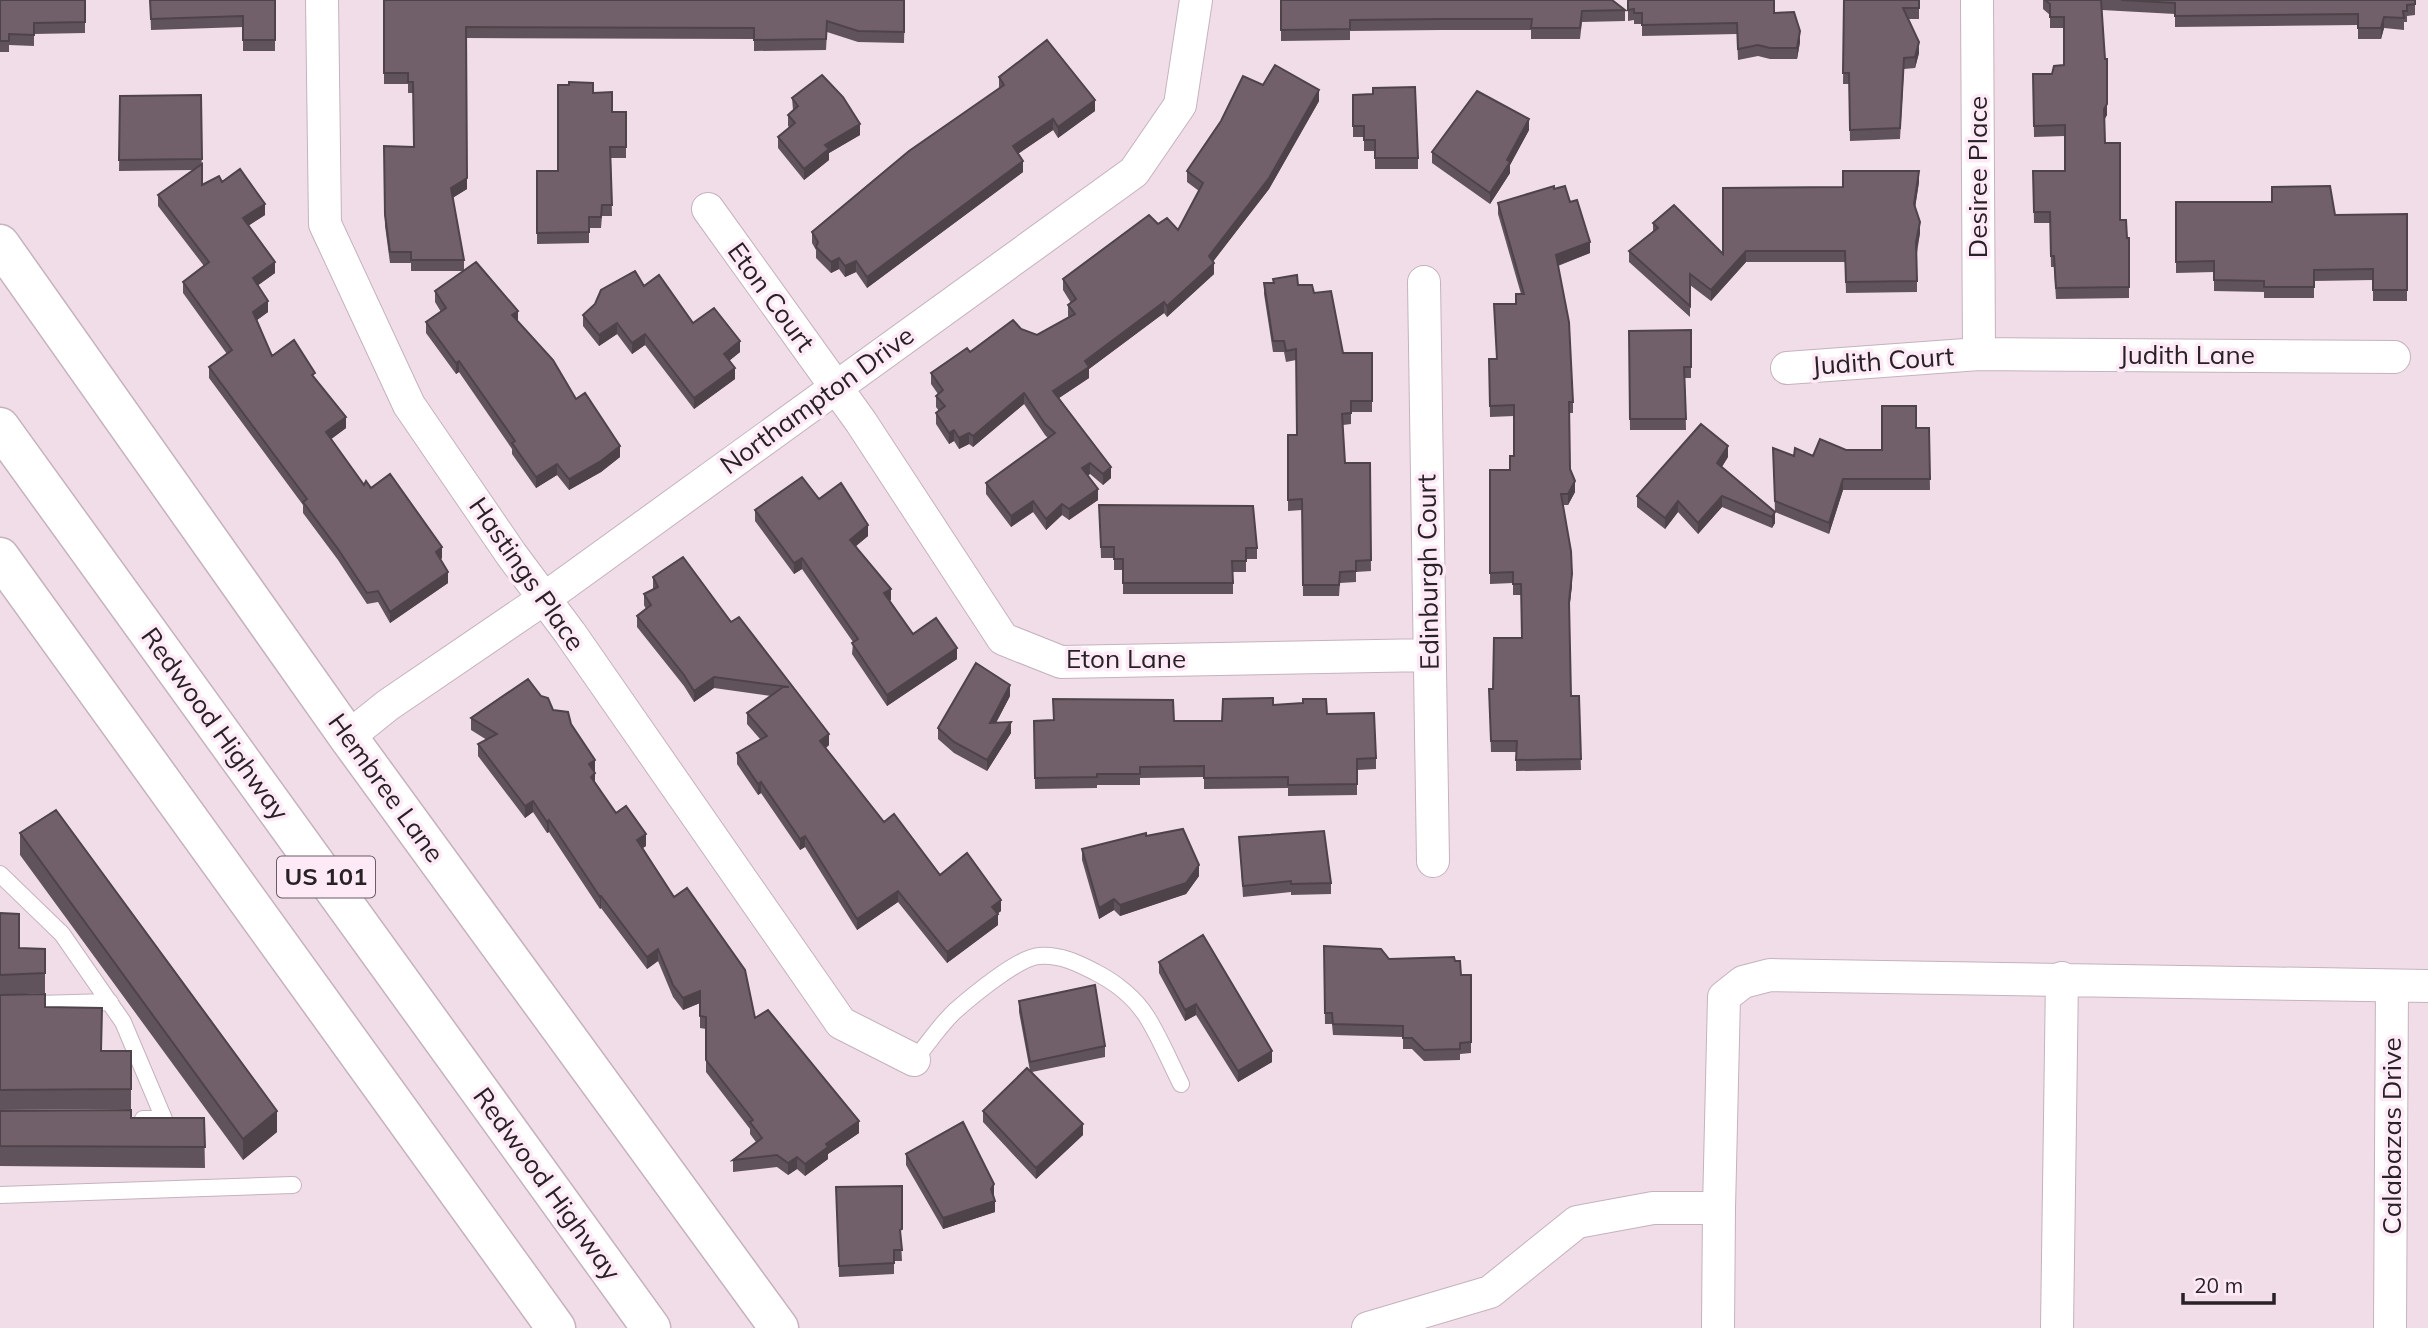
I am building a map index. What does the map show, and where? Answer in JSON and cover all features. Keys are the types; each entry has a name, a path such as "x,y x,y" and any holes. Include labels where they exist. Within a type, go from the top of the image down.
{"main road":[{"name":"Hembree Lane","path":"0,244 348,737 779,1328"},
{"name":"Redwood Highway","path":"0,427 652,1328"},
{"name":"US 101","path":"0,557 556,1328"}],"street":[{"name":"Hastings Place","path":"322,0 325,224 409,405 841,1023 914,1060"},
{"name":"Northampton Drive","path":"348,737 388,705 545,597 1134,172 1180,105 1196,0"},
{"name":"Desiree Place","path":"1978,0 1979,354"},
{"name":"Eton Court","path":"708,209 835,386"},
{"name":"Edinburgh Court","path":"1424,282 1433,861"},
{"name":"Judith Lane","path":"1979,354 2394,357"},
{"name":"Judith Court","path":"1787,368 1979,354"},
{"name":"Eton Lane","path":"835,386 1003,639 1061,662 1429,654"},
{"path":"1718,1328 1724,997 1743,982 1770,975 2428,986"},
{"path":"2057,1328 2062,978"},
{"name":"Calabazas Drive","path":"2390,1328 2392,986"},
{"path":"1368,1328 1490,1292 1577,1222 1653,1208 1719,1208"}],"lane":[{"path":"0,874 62,934 123,1022 164,1119 123,1119"},
{"path":"914,1060 954,1012 1023,959 1053,956 1078,963 1130,996 1146,1016 1181,1084"},
{"path":"0,1005 110,1002"},
{"path":"0,1195 293,1185"}],"building":[{"path":"0,0 85,0 85,22 34,23 34,35 9,34 9,41 0,41"},
{"path":"150,0 275,0 275,40 243,40 243,16 151,19"},
{"path":"384,0 904,0 904,32 858,31 827,21 826,39 754,40 754,28 466,27 467,178 451,188 464,260 411,260 411,252 390,252 385,215 384,146 414,147 413,82 408,82 408,73 384,73"},
{"path":"1281,0 1612,0 1625,10 1582,11 1580,28 1531,28 1532,19 1441,19 1350,20 1350,29 1281,30"},
{"path":"1628,0 1774,0 1774,13 1794,12 1800,31 1797,48 1758,45 1738,49 1737,23 1642,25 1642,13 1634,13 1634,9 1628,10"},
{"path":"1844,0 1919,0 1919,8 1903,8 1919,42 1915,57 1904,58 1900,128 1850,130 1849,73 1843,73"},
{"path":"2045,0 2101,0 2107,59 2105,143 2120,143 2120,220 2126,220 2129,238 2129,287 2056,288 2054,256 2051,256 2050,212 2034,212 2033,171 2065,171 2065,125 2034,126 2033,74 2052,74 2054,66 2064,65 2064,17 2050,17 2050,4"},
{"path":"2121,0 2415,0 2415,4 2407,5 2407,11 2403,11 2404,18 2384,17 2381,28 2358,28 2358,14 2175,16 2175,3"},
{"path":"1047,40 1095,100 1058,127 1053,119 1013,146 1023,161 867,277 856,261 845,266 839,258 831,262 816,247 818,242 812,232 909,151 1004,85 999,77"},
{"path":"1275,65 1319,90 1269,178 1209,256 1214,263 1167,306 1164,302 1085,361 1089,367 1053,391 1111,467 1103,474 1090,463 1082,468 1098,489 1069,509 1062,504 1046,519 1033,501 1011,516 986,483 1055,433 1045,424 1024,393 973,436 969,433 959,438 954,430 949,433 936,413 945,406 936,396 943,390 931,373 967,348 970,352 1013,320 1021,329 1037,335 1075,314 1068,305 1076,299 1063,279 1149,215 1158,224 1167,218 1178,230 1203,183 1187,171 1221,121 1243,76 1263,85"},
{"path":"822,75 843,97 860,124 825,145 829,149 804,169 778,137 795,123 788,115 798,106 792,98"},
{"path":"569,82 593,83 593,93 612,92 612,112 626,112 626,147 610,147 612,205 602,205 601,217 589,217 589,232 537,233 537,171 558,171 558,85 569,85"},
{"path":"1415,87 1418,158 1375,158 1375,140 1364,140 1364,126 1353,126 1353,95 1373,94 1373,88"},
{"path":"1477,91 1529,119 1507,160 1510,162 1490,193 1432,152"},
{"path":"201,95 202,159 119,160 120,96"},
{"path":"202,164 202,185 219,176 222,182 240,169 265,204 243,218 275,262 253,278 268,301 253,312 272,356 294,340 315,373 312,375 346,417 326,432 364,485 366,481 371,488 390,474 442,547 436,552 448,572 390,612 378,591 367,593 303,502 307,499 209,367 232,350 183,282 209,262 158,195"},
{"path":"1843,171 1919,171 1914,204 1920,222 1916,242 1917,281 1846,282 1845,251 1746,251 1711,290 1690,274 1690,306 1629,251 1658,228 1653,223 1674,205 1723,254 1723,188 1843,187"},
{"path":"1554,186 1554,189 1565,186 1570,202 1577,200 1590,242 1556,255 1569,322 1573,402 1569,402 1570,469 1575,481 1568,494 1561,494 1571,551 1571,696 1579,696 1581,759 1516,760 1517,741 1491,741 1489,689 1493,689 1494,638 1522,638 1521,584 1513,584 1513,572 1490,573 1490,470 1510,470 1510,456 1514,456 1514,405 1490,406 1489,359 1497,359 1494,304 1516,304 1516,294 1524,294 1498,203"},
{"path":"2330,186 2335,215 2407,214 2407,290 2373,290 2373,269 2314,270 2314,287 2264,287 2264,281 2214,280 2214,261 2176,262 2176,202 2272,202 2272,187"},
{"path":"476,262 518,311 512,315 553,360 576,399 585,393 620,446 601,461 569,479 557,464 536,477 512,443 515,441 459,361 456,363 426,322 446,308 435,291"},
{"path":"635,271 644,286 659,275 693,323 714,308 740,341 724,354 735,368 694,398 645,334 632,343 617,323 599,335 583,315 595,304 601,290"},
{"path":"1297,275 1298,285 1312,285 1314,293 1331,291 1343,353 1372,353 1372,401 1351,401 1351,413 1342,414 1345,463 1370,463 1371,560 1356,561 1356,571 1340,572 1339,585 1303,585 1302,499 1288,500 1288,435 1297,435 1296,349 1286,351 1284,341 1273,341 1264,283 1274,283 1273,279"},
{"path":"1691,330 1691,367 1684,367 1686,419 1630,419 1629,331"},
{"path":"1882,406 1916,406 1916,428 1929,428 1930,479 1843,479 1829,523 1775,501 1773,448 1794,456 1795,448 1813,456 1820,439 1846,450 1882,450"},
{"path":"1701,424 1728,446 1717,463 1775,512 1772,517 1722,496 1698,523 1678,501 1665,518 1637,496"},
{"path":"802,477 819,499 841,483 868,525 850,540 891,589 884,593 913,634 936,618 957,648 887,695 852,643 858,639 802,558 794,563 755,510"},
{"path":"1099,505 1253,506 1257,548 1246,548 1246,561 1232,561 1233,583 1123,583 1123,559 1114,559 1114,547 1101,547"},
{"path":"683,557 731,622 739,617 829,734 820,741 884,822 894,814 940,875 967,853 1001,900 992,907 998,914 947,952 898,891 857,919 805,836 800,839 761,782 758,784 737,753 767,736 747,713 783,687 789,687 714,677 694,691 637,616 651,605 644,594 658,587 653,577"},
{"path":"976,663 1010,685 990,723 1011,722 987,760 954,742 938,728"},
{"path":"528,679 541,696 548,698 553,710 568,712 571,724 595,760 589,764 595,773 591,777 616,813 626,806 646,834 637,840 674,897 687,888 745,970 755,1018 768,1010 859,1121 826,1144 828,1147 805,1164 797,1157 788,1163 777,1155 733,1160 762,1138 750,1122 753,1120 706,1060 706,1017 700,1016 700,991 683,998 673,985 658,949 647,957 600,897 549,820 547,822 533,801 525,806 478,744 497,734 471,718"},
{"path":"1273,698 1273,705 1303,703 1303,699 1326,699 1327,714 1374,713 1376,758 1357,759 1357,784 1288,785 1288,777 1204,778 1204,766 1140,767 1140,774 1035,778 1034,721 1054,720 1053,699 1173,700 1174,721 1222,721 1223,699"},
{"path":"56,810 277,1111 243,1139 20,833"},
{"path":"1183,829 1199,865 1186,883 1120,905 1114,899 1099,908 1082,849 1146,833 1146,836"},
{"path":"1324,831 1331,883 1291,884 1291,881 1243,886 1239,837"},
{"path":"0,913 19,914 19,948 45,949 45,973 0,975"},
{"path":"1203,935 1272,1051 1238,1071 1196,1004 1185,1010 1159,962"},
{"path":"1324,946 1381,949 1389,959 1454,957 1455,961 1460,961 1461,975 1471,975 1471,1042 1460,1043 1460,1049 1424,1050 1412,1038 1403,1038 1403,1026 1333,1024 1332,1013 1325,1013"},
{"path":"1095,985 1105,1046 1030,1062 1019,1001"},
{"path":"45,994 45,1007 102,1008 101,1051 131,1051 131,1089 0,1090 0,995"},
{"path":"1027,1068 1083,1124 1036,1168 983,1111"},
{"path":"131,1110 131,1118 204,1118 205,1147 0,1146 0,1111"},
{"path":"963,1122 994,1184 991,1189 995,1201 943,1218 906,1154"},
{"path":"902,1186 902,1250 894,1250 894,1263 839,1266 836,1187"}]}
